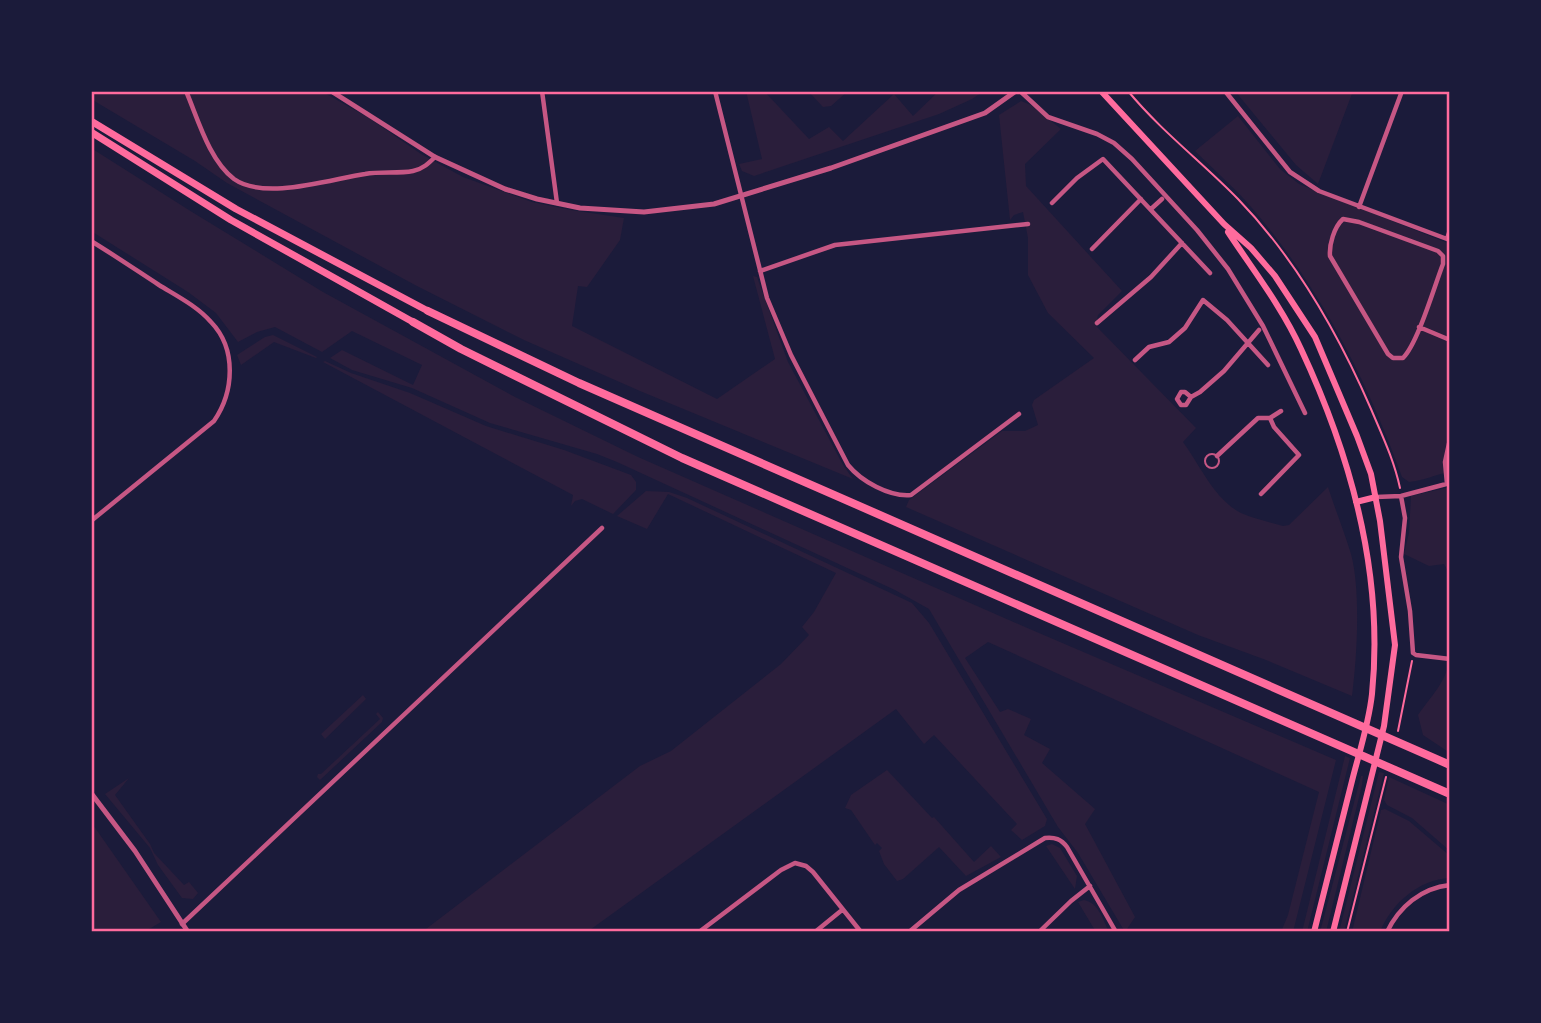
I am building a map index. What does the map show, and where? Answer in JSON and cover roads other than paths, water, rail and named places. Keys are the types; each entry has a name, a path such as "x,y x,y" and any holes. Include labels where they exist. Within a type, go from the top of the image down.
{"highway":[{"path":"91,121 236,209 428,311 579,383 1450,765"},
{"path":"91,132 231,220 413,322 682,458 1450,794"}],"main road":[{"path":"1101,91 1275,276 1315,337 1357,436 1376,497 1395,645 1384,726 1333,932"},
{"path":"1224,224 1265,285 1301,348 1340,443 1356,502 1374,599 1372,695 1314,932"},
{"path":"1356,502 1376,497"}],"street":[{"path":"186,91 219,163 235,179 250,186 284,187 366,173 413,171 423,168 435,156"},
{"path":"331,91 435,156 505,189 580,208 644,212 688,208 740,196 962,122 985,113 1018,91 1048,117 1097,134 1114,143 1132,159 1196,230 1228,269 1263,326 1306,413"},
{"path":"542,91 556,203"},
{"path":"715,91 768,298 791,355 848,465 862,480 902,496 911,495 1019,414"},
{"path":"1225,91 1296,177 1319,191 1447,239 1450,230"},
{"path":"1359,207 1402,91"},
{"path":"1052,203 1077,178 1104,159 1210,274"},
{"path":"1092,249 1141,199"},
{"path":"1151,209 1162,199"},
{"path":"1343,219 1359,222 1438,251 1443,256 1443,264 1419,327 1403,358 1393,358 1388,354 1330,256 1329,248 1343,219"},
{"path":"760,271 835,246 1028,224"},
{"path":"91,241 202,314 223,340 230,369 228,391 221,411 214,421 91,521"},
{"path":"1097,323 1151,276 1182,243"},
{"path":"1135,360 1149,348 1170,342 1185,328 1203,300 1211,305 1268,365"},
{"path":"1419,327 1450,340"},
{"path":"1191,397 1224,370 1259,330"},
{"path":"1217,456 1258,418 1270,418 1281,411"},
{"path":"1261,494 1299,455 1274,427 1270,418"},
{"path":"1376,497 1401,496 1448,483 1445,462 1450,439"},
{"path":"1401,496 1405,518 1401,557 1410,611 1413,653 1450,659"},
{"path":"182,924 602,528"},
{"path":"91,793 135,851 188,932"},
{"path":"909,932 959,890 1045,838 1054,837 1063,842 1116,932"},
{"path":"699,932 788,865 795,863 806,866 861,932"},
{"path":"1387,932 1397,915 1412,900 1432,889 1450,885"},
{"path":"1039,932 1090,886"},
{"path":"815,932 842,910"}],"lane":[{"path":"1211,454 1217,456 1220,461 1218,466 1214,469 1208,468 1206,457 1211,454"}]}
